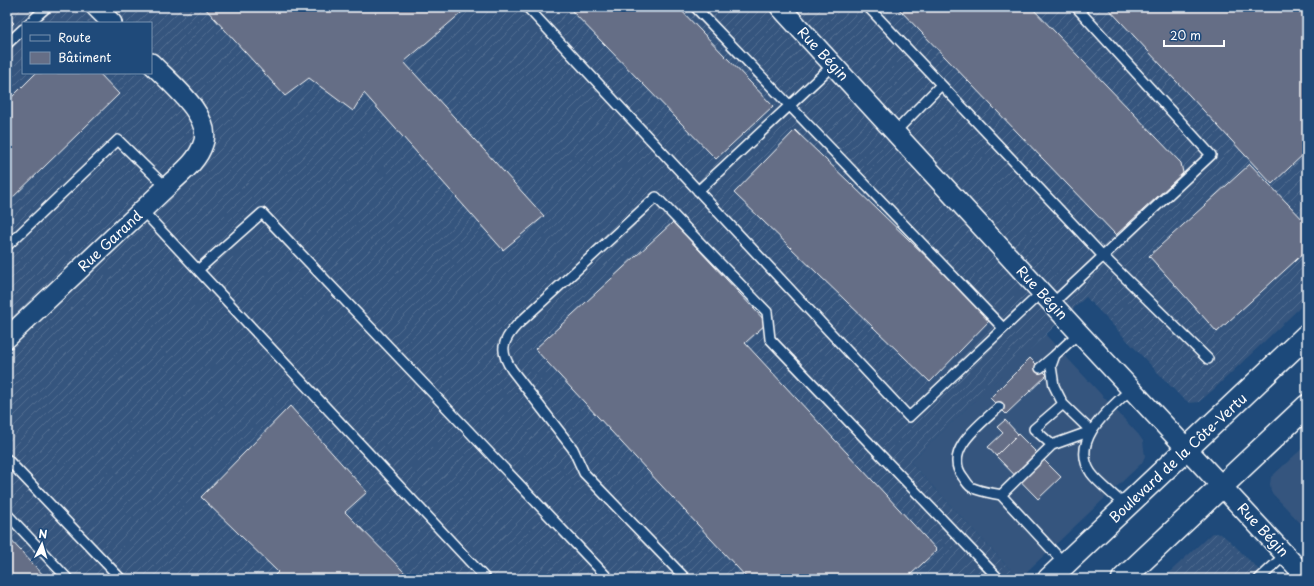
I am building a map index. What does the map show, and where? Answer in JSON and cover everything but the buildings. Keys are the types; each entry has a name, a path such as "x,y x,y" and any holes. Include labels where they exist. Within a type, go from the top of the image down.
{"main road":[{"name":"Boulevard de la Côte-Vertu","path":"1049,579 1307,336"},
{"path":"1123,579 1307,406"}],"street":[{"path":"96,7 111,22"},
{"name":"Rue Bégin","path":"780,7 1079,333 1307,578"},
{"name":"Rue Garand","path":"7,338 166,188 198,154 205,137 204,126 192,105 152,64"}],"lane":[{"path":"30,22 47,7"},
{"path":"526,7 909,417 1004,328 1103,256 1211,156 1076,7"},
{"path":"695,7 1004,328"},
{"path":"868,7 1103,256 1208,360"},
{"path":"7,44 22,30"},
{"path":"698,191 833,65"},
{"path":"895,132 941,85"},
{"path":"7,246 118,140 166,188"},
{"path":"686,579 584,473 573,449 506,362 503,345 507,336 517,325 656,197 767,312 770,339 1000,579"},
{"path":"142,210 486,579"},
{"path":"198,270 262,213 609,579"},
{"path":"1040,368 1079,333"},
{"path":"1055,355 1051,366 1054,386 1063,404 1092,431"},
{"path":"1126,507 1092,473 1085,456 1085,446 1092,431 1103,417 1131,389"},
{"path":"1052,445 1034,429 1063,404"},
{"path":"999,407 966,439 960,448 957,465 959,473 972,488 1001,495 1065,564"},
{"path":"1001,495 1052,445 1092,431"},
{"path":"7,459 121,579"},
{"path":"7,514 68,579"},
{"path":"1259,579 1286,554"}],"shaded area":[{"path":"7,7 1307,7 1307,301 1213,390 1199,402 1190,403 1181,397 1086,297 910,462 1019,579 7,579"},
{"path":"1045,334 1138,434 1143,441 1145,456 1142,463 1019,579 910,462"},
{"path":"1307,444 1307,530 1271,492 1270,484 1271,477"},
{"path":"1212,533 1221,534 1231,542 1268,579 1162,579"}]}
